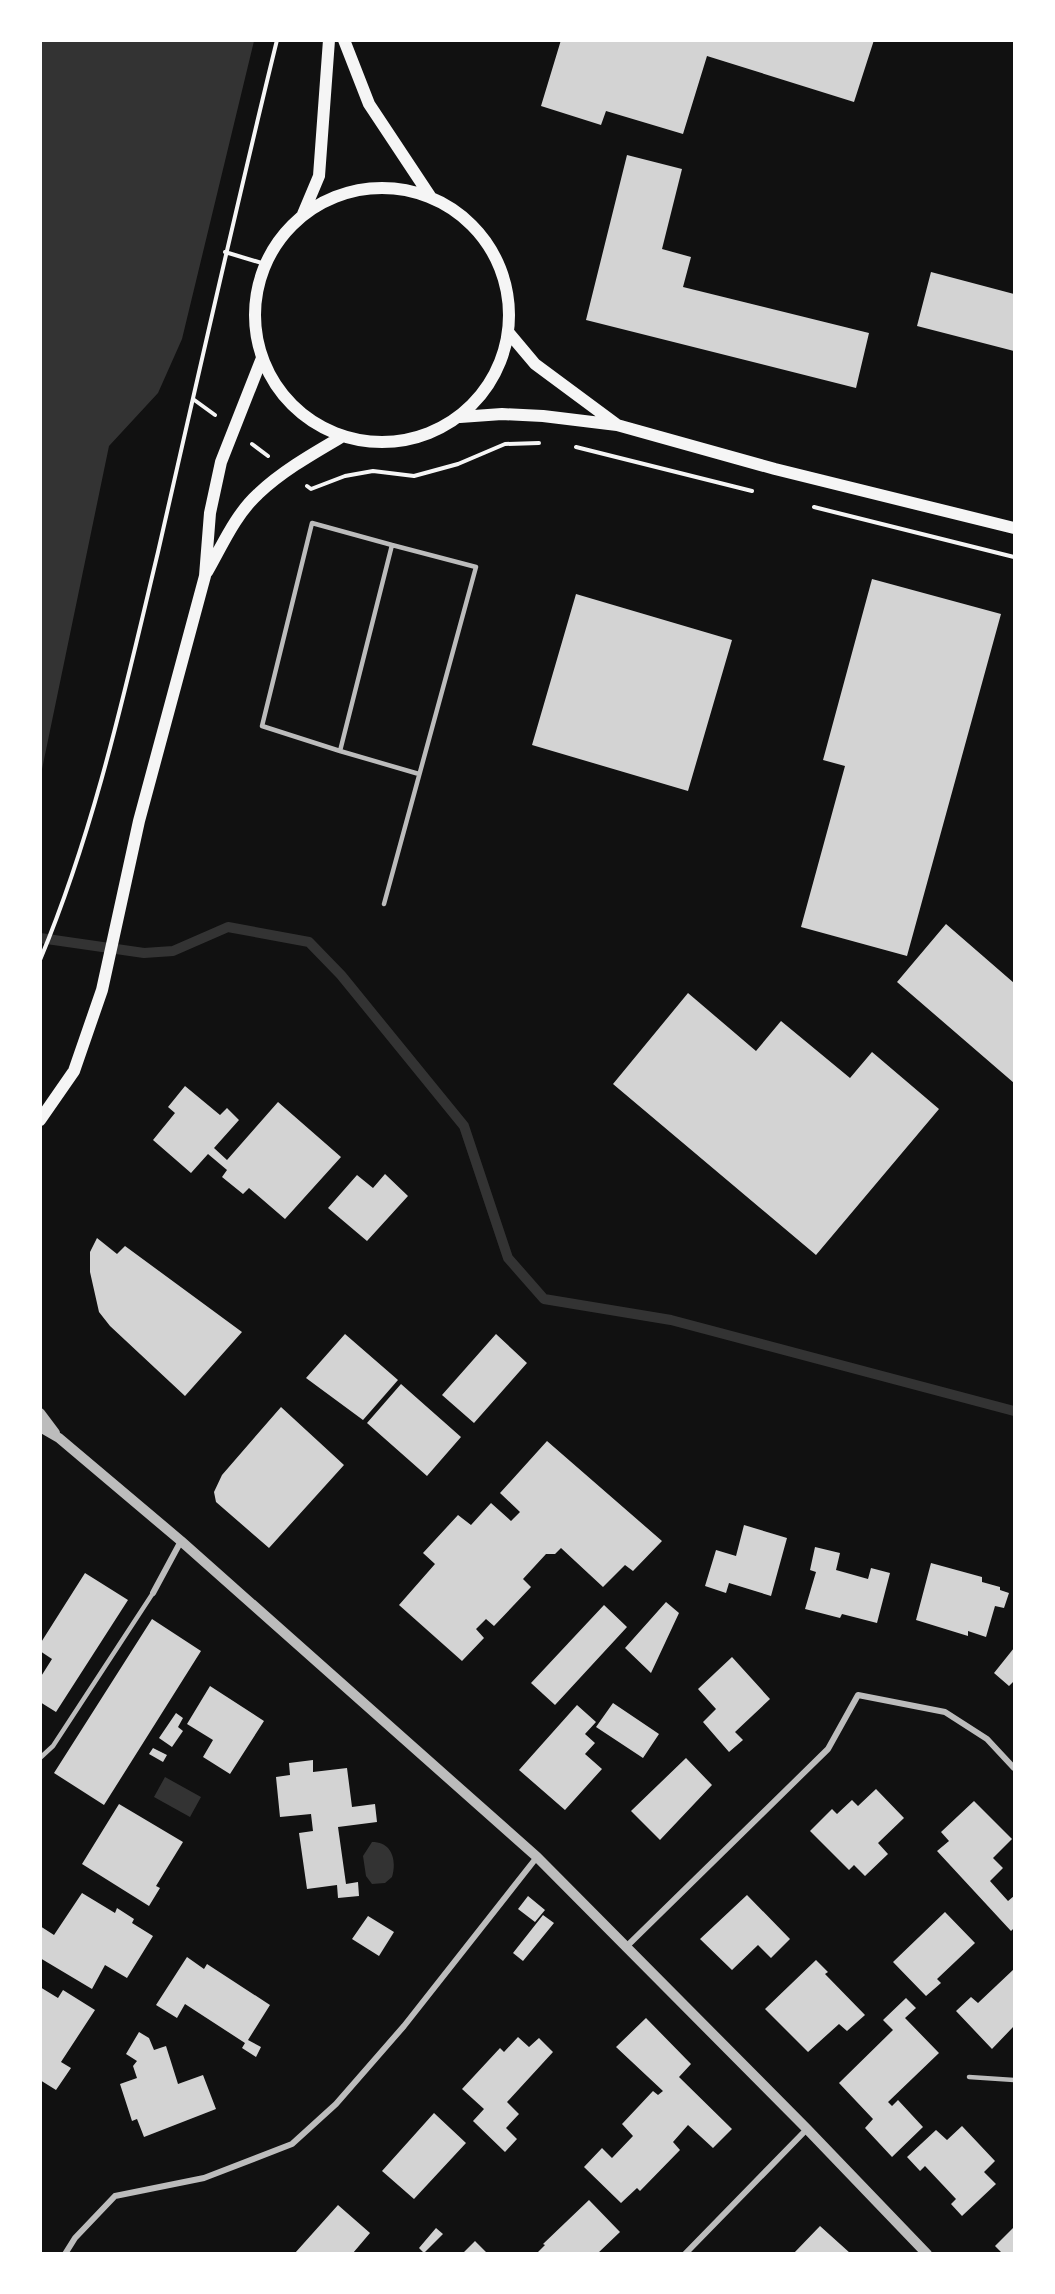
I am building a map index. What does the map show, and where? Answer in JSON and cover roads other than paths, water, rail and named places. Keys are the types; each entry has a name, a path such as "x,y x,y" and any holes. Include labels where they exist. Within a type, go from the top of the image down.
{"main road":[{"path":"303,214 320,176 323,148 323,101 329,40"},
{"path":"344,40 369,104 430,196"},
{"path":"364,188 398,188 430,196 460,213 484,237 501,266 509,299 509,333 500,365 489,384 459,417 433,432 403,441 373,442 343,436 317,424 293,406 275,384 262,358 256,335 255,311 257,288 265,264 280,237 303,214 332,197 364,188"},
{"path":"509,333 536,364 617,425"},
{"path":"40,1120 74,1071 102,990 139,821 205,576 210,513 221,462 262,358"},
{"path":"459,417 543,416 617,425 775,470 1014,528"},
{"path":"205,576 238,519 257,495 280,476 343,436"}],"street":[{"path":"40,1413 59,1438"},
{"path":"40,1427 59,1438 181,1541 537,1857 927,2253"},
{"path":"153,1593 181,1541"},
{"path":"625,1947 828,1749 858,1695 945,1712 987,1739 1014,1768"},
{"path":"65,2253 75,2238 115,2196 204,2178 292,2144 336,2104 404,2026 537,1857"},
{"path":"685,2253 807,2129"}],"lane":[{"path":"384,904 476,567 312,523 262,726 419,774"},
{"path":"340,750 392,545"},
{"path":"40,1421 59,1438"},
{"path":"40,1758 53,1746 153,1593"},
{"path":"969,2077 1014,2080"}],"waterway":[{"path":"40,938 144,953 173,951 228,927 309,942 341,975 464,1126 508,1258 544,1299 671,1320 1014,1411"}]}
